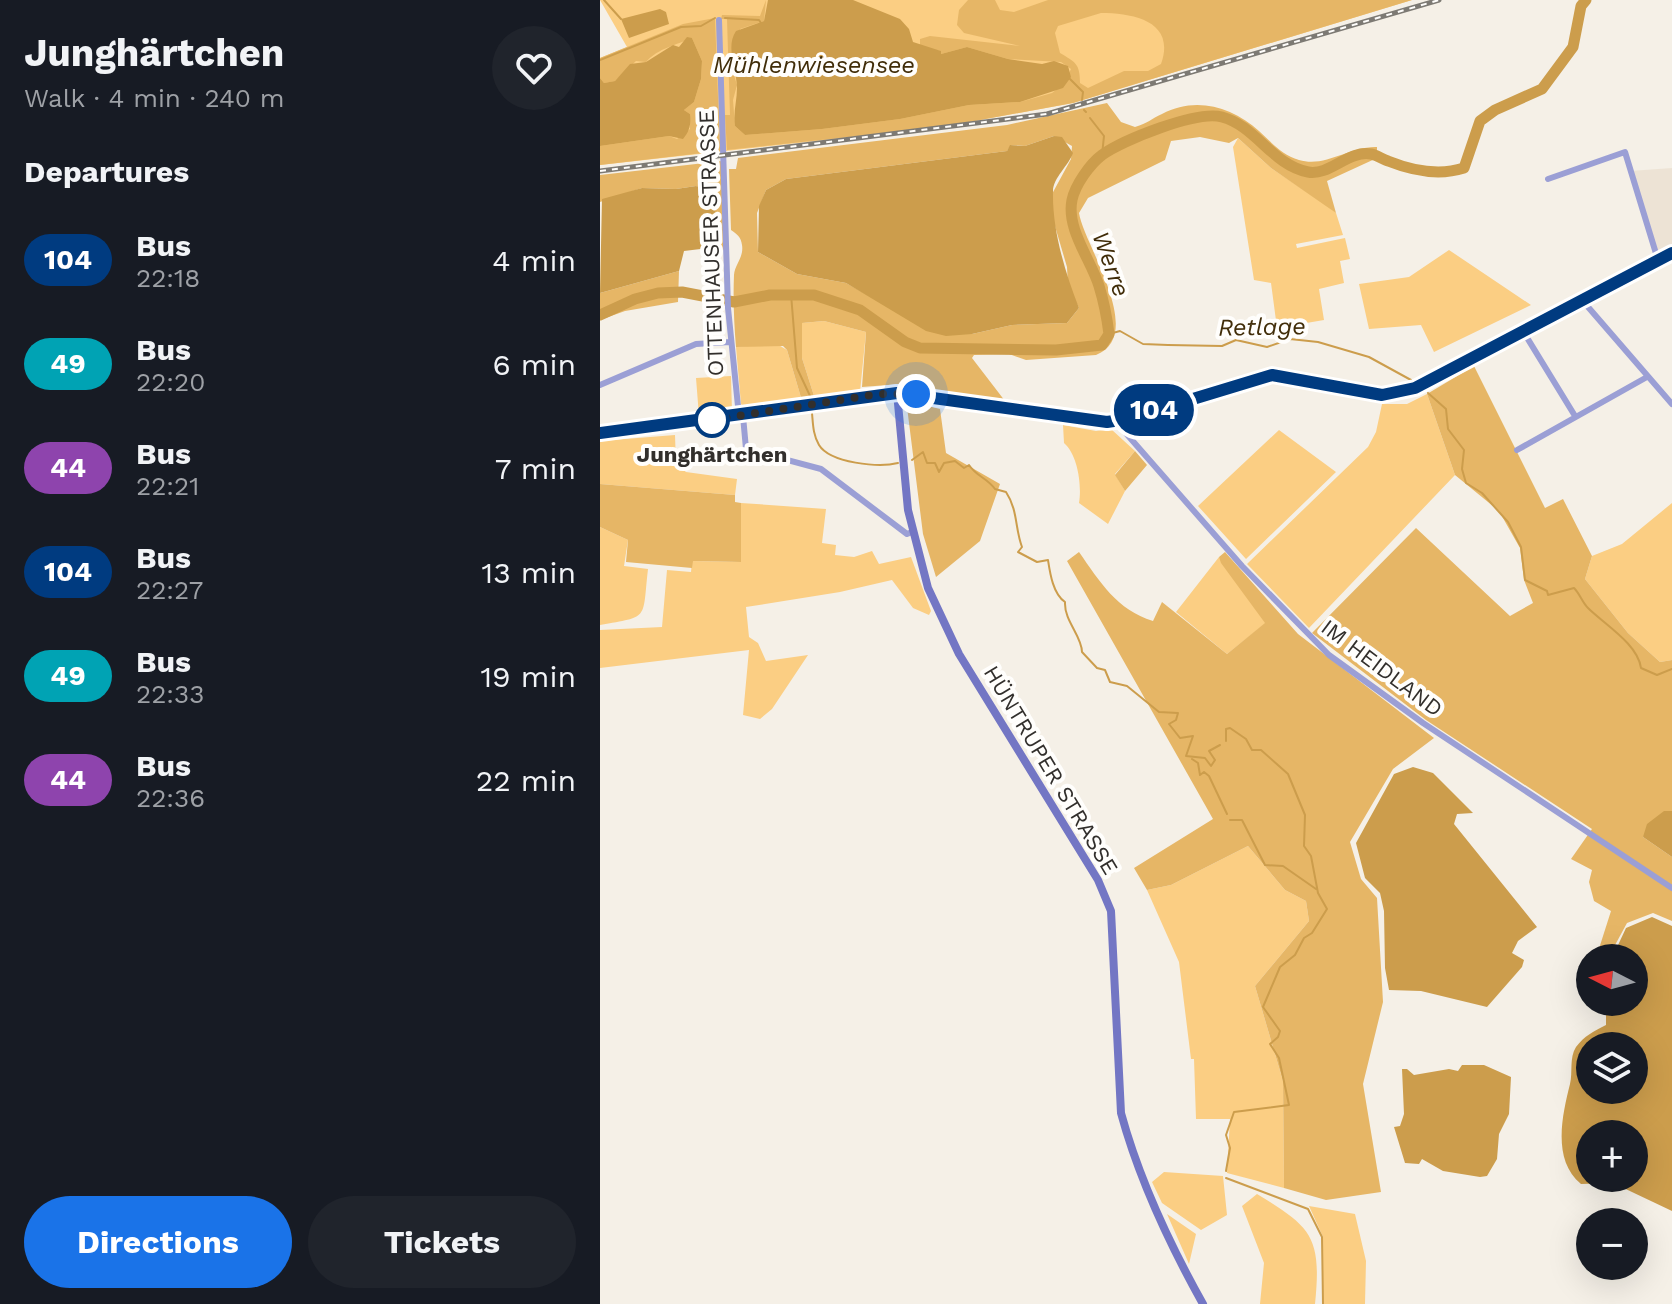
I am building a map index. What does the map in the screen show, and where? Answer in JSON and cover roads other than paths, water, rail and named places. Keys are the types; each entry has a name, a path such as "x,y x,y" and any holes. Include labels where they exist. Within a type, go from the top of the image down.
{"main road":[{"path":"600,433 897,393 1092,421 1119,421 1272,375 1394,394 1415,388 1672,253"},
{"name":"HÜNTRUPER STRASSE","path":"897,393 912,532 928,588 951,640 1098,880 1111,911 1121,1113 1170,1240 1203,1304"}],"street":[{"name":"OTTENHAUSER STRASSE","path":"719,20 730,342 746,449 821,469 907,534 912,532"},
{"path":"1548,179 1625,152 1658,260"},
{"path":"1582,300 1672,404"},
{"path":"1523,331 1575,416"},
{"path":"600,385 696,344 730,342"},
{"path":"1517,450 1647,377"},
{"name":"IM HEIDLAND","path":"1119,421 1124,431 1242,566 1329,655 1423,723 1672,888"}],"water":[{"name":"Mühlenwiesensee","path":"768,0 853,0 900,19 909,29 913,42 941,51 941,54 967,47 1008,59 1042,64 1054,61 1068,66 1071,77 1063,88 1020,102 969,105 900,119 822,129 745,135 735,126 737,88 732,59 733,37 736,31 764,21"},
{"path":"660,9 666,12 669,24 629,38 621,19"},
{"path":"687,37 692,38 702,61 701,79 694,102 684,110 690,114 690,121 683,139 669,136 600,146 600,78 604,83 615,81 630,64 646,62 673,45 679,47"},
{"path":"1054,136 1062,137 1073,153 1053,191 1060,251 1079,308 1067,323 1012,325 946,336 926,331 846,283 797,274 758,252 759,206 766,190 786,179 1007,151 1010,145 1025,146"},
{"path":"696,186 713,203 718,230 717,247 684,251 679,271 600,293 602,199 642,188"},
{"path":"1413,767 1433,773 1473,813 1457,814 1454,824 1537,927 1518,941 1512,953 1524,960 1522,967 1487,1007 1421,991 1389,990 1380,893 1365,878 1356,843 1394,774"},
{"path":"1664,811 1672,811 1672,857 1643,837 1647,824"},
{"path":"1652,917 1672,926 1672,1211 1632,1192 1648,1192 1648,1120 1576,1120 1576,1178 1566,1163 1563,1150 1562,1123 1576,1048 1576,1104 1648,1104 1648,1032 1593,1032 1606,1025 1606,1016 1648,1016 1648,944 1619,944 1626,928"},
{"path":"1462,1065 1484,1065 1511,1077 1509,1114 1499,1134 1497,1159 1487,1176 1443,1171 1422,1159 1419,1164 1405,1163 1394,1127 1400,1126 1404,1114 1402,1069 1414,1075 1449,1069 1458,1071"}],"waterway":[{"path":"604,0 621,19"},
{"name":"Werre","path":"600,315 635,299 658,293 682,292 734,302 770,295 814,295 860,310 905,342 920,348 1056,350 1102,345 1109,334 1104,304 1076,233 1071,211 1080,182 1102,155 1160,128 1211,116 1222,117 1245,128 1284,162 1308,172 1324,170 1363,154 1416,170 1445,172 1464,168 1480,121 1495,110 1542,89 1573,47 1581,6 1586,0"},
{"path":"600,60 681,27 701,26 715,18"},
{"path":"725,18 759,20 761,23"},
{"path":"1070,79 1083,92 1082,100"},
{"path":"1090,118 1104,136 1102,155"},
{"path":"791,294 797,368 811,398"},
{"name":"Retlage","path":"1109,334 1120,331 1143,344 1168,345 1222,346 1236,340 1267,347 1290,339 1318,342 1369,357 1411,380"},
{"name":"Retlage","path":"1428,393 1446,409 1448,429 1464,450 1462,469 1466,483 1482,493 1508,522 1521,547 1525,580 1547,591 1548,595 1574,588 1588,608 1634,651 1641,668 1657,675 1672,669"},
{"path":"812,413 819,445 833,456 856,463 898,463"},
{"path":"912,460 923,452 927,463 935,463 939,472 944,463 955,461 964,468 969,465 995,489 1006,492 1013,506 1022,547 1018,552 1037,562 1048,560 1053,583 1065,602 1067,616 1082,652 1097,668 1105,670 1110,682 1127,686 1159,712 1178,713 1176,720 1169,724 1180,738 1193,736 1186,756 1205,758 1211,766 1215,760 1209,751 1220,745"},
{"path":"1226,741 1226,729 1230,728 1246,739 1252,750 1261,750 1288,774 1305,815 1304,846 1311,856 1318,893 1327,909 1295,955 1280,967 1263,1007 1280,1031 1270,1044 1279,1058 1289,1105 1234,1112 1226,1135 1230,1148 1226,1171"},
{"path":"1192,759 1198,763 1200,775 1204,772 1209,776 1227,814"},
{"path":"1230,820 1242,820 1265,865 1283,866 1316,889"},
{"path":"1226,1178 1308,1209 1322,1237 1323,1304"}],"railway":[{"path":"600,171 1047,114 1439,0"}],"place":[{"name":"Junghärtchen","path":"712,420"}]}
